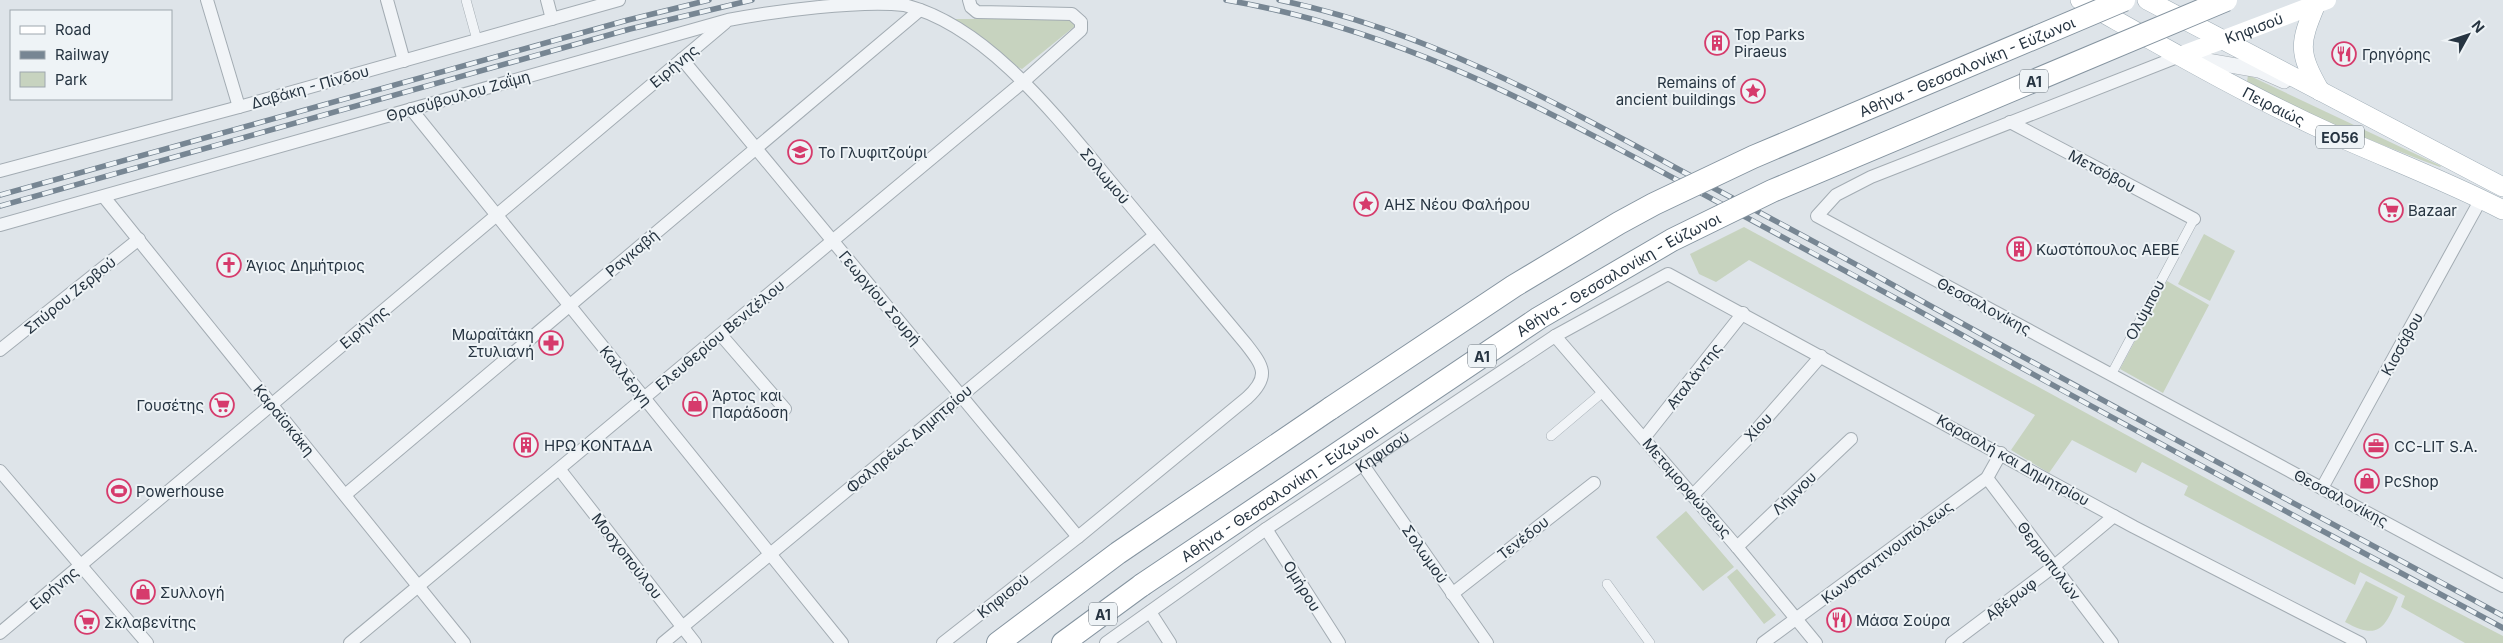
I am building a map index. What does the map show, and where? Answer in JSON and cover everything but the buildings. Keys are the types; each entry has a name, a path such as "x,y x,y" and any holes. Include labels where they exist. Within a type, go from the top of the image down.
{"highway":[{"name":"Αθήνα - Θεσσαλονίκη - Εύζωνοι","path":"998,643 1118,553 1308,424 1514,286 1619,223 1753,156 2124,0"},
{"name":"Αθήνα - Θεσσαλονίκη - Εύζωνοι","path":"1064,643 1142,585 1539,318 1672,240 1772,192 2226,0"}],"main road":[{"name":"Πειραιώς","path":"2080,0 2180,56 2329,133 2482,199 2503,210"},
{"name":"ΕΟ56","path":"2146,0 2503,186"},
{"name":"Κηφισού","path":"2180,56 2225,41 2322,2"},
{"path":"2320,91 2306,63 2302,50 2304,32 2322,2"}],"street":[{"path":"207,0 239,107"},
{"path":"387,0 404,61"},
{"path":"466,0 477,40"},
{"path":"547,0 552,19"},
{"name":"Δαβάκη - Πίνδου","path":"0,171 239,107 620,0"},
{"name":"Ελευθερίου Βενιζέλου","path":"350,643 419,588 1023,82 1079,32 1081,22 1072,14 977,12 971,7 969,0"},
{"name":"Θρασύβουλου Ζαΐμη","path":"0,225 728,20 766,13 870,1 903,4 920,10"},
{"name":"Σολωμού","path":"920,10 975,40 1012,70 1155,235 1246,344 1259,362 1263,372"},
{"name":"Ραγκαβή","path":"345,496 920,10"},
{"name":"Ειρήνης","path":"0,633 728,20"},
{"path":"2180,56 2259,70 2306,91 2320,91"},
{"name":"Θεσσαλονίκης","path":"2180,56 1871,177 1836,195 1817,216 2503,586"},
{"name":"Γεωργίου Σουρή","path":"682,59 1078,537"},
{"name":"Καλλέργη","path":"411,109 842,643"},
{"name":"Μετσόβου","path":"2010,122 2194,219"},
{"name":"Καραϊσκάκη","path":"104,197 464,643"},
{"name":"Κισσάβου","path":"2322,488 2482,199"},
{"name":"Ολύμπου","path":"2111,375 2194,219"},
{"name":"Φαληρέως Δημητρίου","path":"663,643 1155,235"},
{"name":"Σπύρου Ζερβού","path":"0,350 138,239"},
{"name":"Κηφισού","path":"1106,643 1266,529 1555,336 1668,274"},
{"name":"Καραολή και Δημητρίου","path":"1668,274 2114,516 2360,643"},
{"name":"Αταλάντης","path":"1644,438 1743,313"},
{"path":"721,334 785,409"},
{"name":"Μεταμορφώσεως","path":"1555,336 1692,494 1816,643"},
{"name":"Χίου","path":"1692,494 1757,429 1822,356"},
{"name":"Κηφισού","path":"943,643 1078,537 1247,398 1261,382 1263,372"},
{"path":"1551,436 1603,392"},
{"name":"Λήμνου","path":"1737,547 1851,439"},
{"name":"Κωνσταντινουπόλεως","path":"1763,643 1797,620 1987,478 2001,453"},
{"name":"Σολωμού","path":"1363,466 1487,643"},
{"name":"Μοσχοπούλου","path":"560,470 695,643"},
{"path":"0,471 148,643"},
{"name":"Θερμοπυλών","path":"1987,478 2112,643"},
{"name":"Τενέδου","path":"1452,594 1594,483"},
{"name":"Αβέρωφ","path":"1952,643 2053,567 2114,516"},
{"name":"Ομήρου","path":"1266,529 1339,643"},
{"path":"1607,584 1650,643"},
{"path":"1150,612 1170,643"}],"green space":[{"path":"952,19 1069,19 1075,26 1022,69 1012,65"},
{"path":"2248,75 2441,166 2366,138 2317,117 2247,82"},
{"path":"1744,227 2360,562 2503,636 2503,643 2465,643 2401,607 2405,596 2360,572 2355,585 2184,495 2188,486 2142,462 2136,473 2072,440 2049,473 2011,450 2035,415 1749,260 1716,282 1699,274 1690,254"},
{"path":"2204,234 2235,251 2210,301 2178,284"},
{"path":"2167,281 2209,305 2163,393 2120,369"},
{"path":"1686,511 1734,567 1703,591 1656,537"},
{"path":"1737,569 1776,615 1764,624 1727,577"},
{"path":"2366,581 2398,597 2384,624 2373,631 2357,628 2345,622"}],"railway":[{"path":"0,195 628,20 709,0"},
{"path":"0,206 630,29 752,0"},
{"path":"1226,0 1285,12 1342,28 1397,47 1452,68 1558,118 1787,239 2503,628"},
{"path":"1279,0 1332,13 1384,29 1434,48 1534,93 1807,238 2503,616"}],"place":[{"name":"Top Parks Piraeus","path":"1717,43"},
{"name":"Γρηγόρης","path":"2344,54"},
{"name":"Remains of ancient buildings","path":"1753,91"},
{"name":"Το Γλυφιτζούρι","path":"800,152"},
{"name":"ΑΗΣ Νέου Φαλήρου","path":"1366,204"},
{"name":"Bazaar","path":"2391,210"},
{"name":"Κωστόπουλος ΑΕΒΕ","path":"2019,249"},
{"name":"Άγιος Δημήτριος","path":"229,265"},
{"name":"Μωραϊτάκη Στυλιανή","path":"551,343"},
{"name":"Άρτος και Παράδοση","path":"695,404"},
{"name":"Γουσέτης","path":"222,405"},
{"name":"ΗΡΩ ΚΟΝΤΑΔΑ","path":"526,445"},
{"name":"CC-LIT S.A.","path":"2376,446"},
{"name":"PcShop","path":"2367,481"},
{"name":"Powerhouse","path":"119,491"},
{"name":"Συλλογή","path":"143,592"},
{"name":"Μάσα Σούρα","path":"1839,620"},
{"name":"Σκλαβενίτης","path":"87,622"}]}
